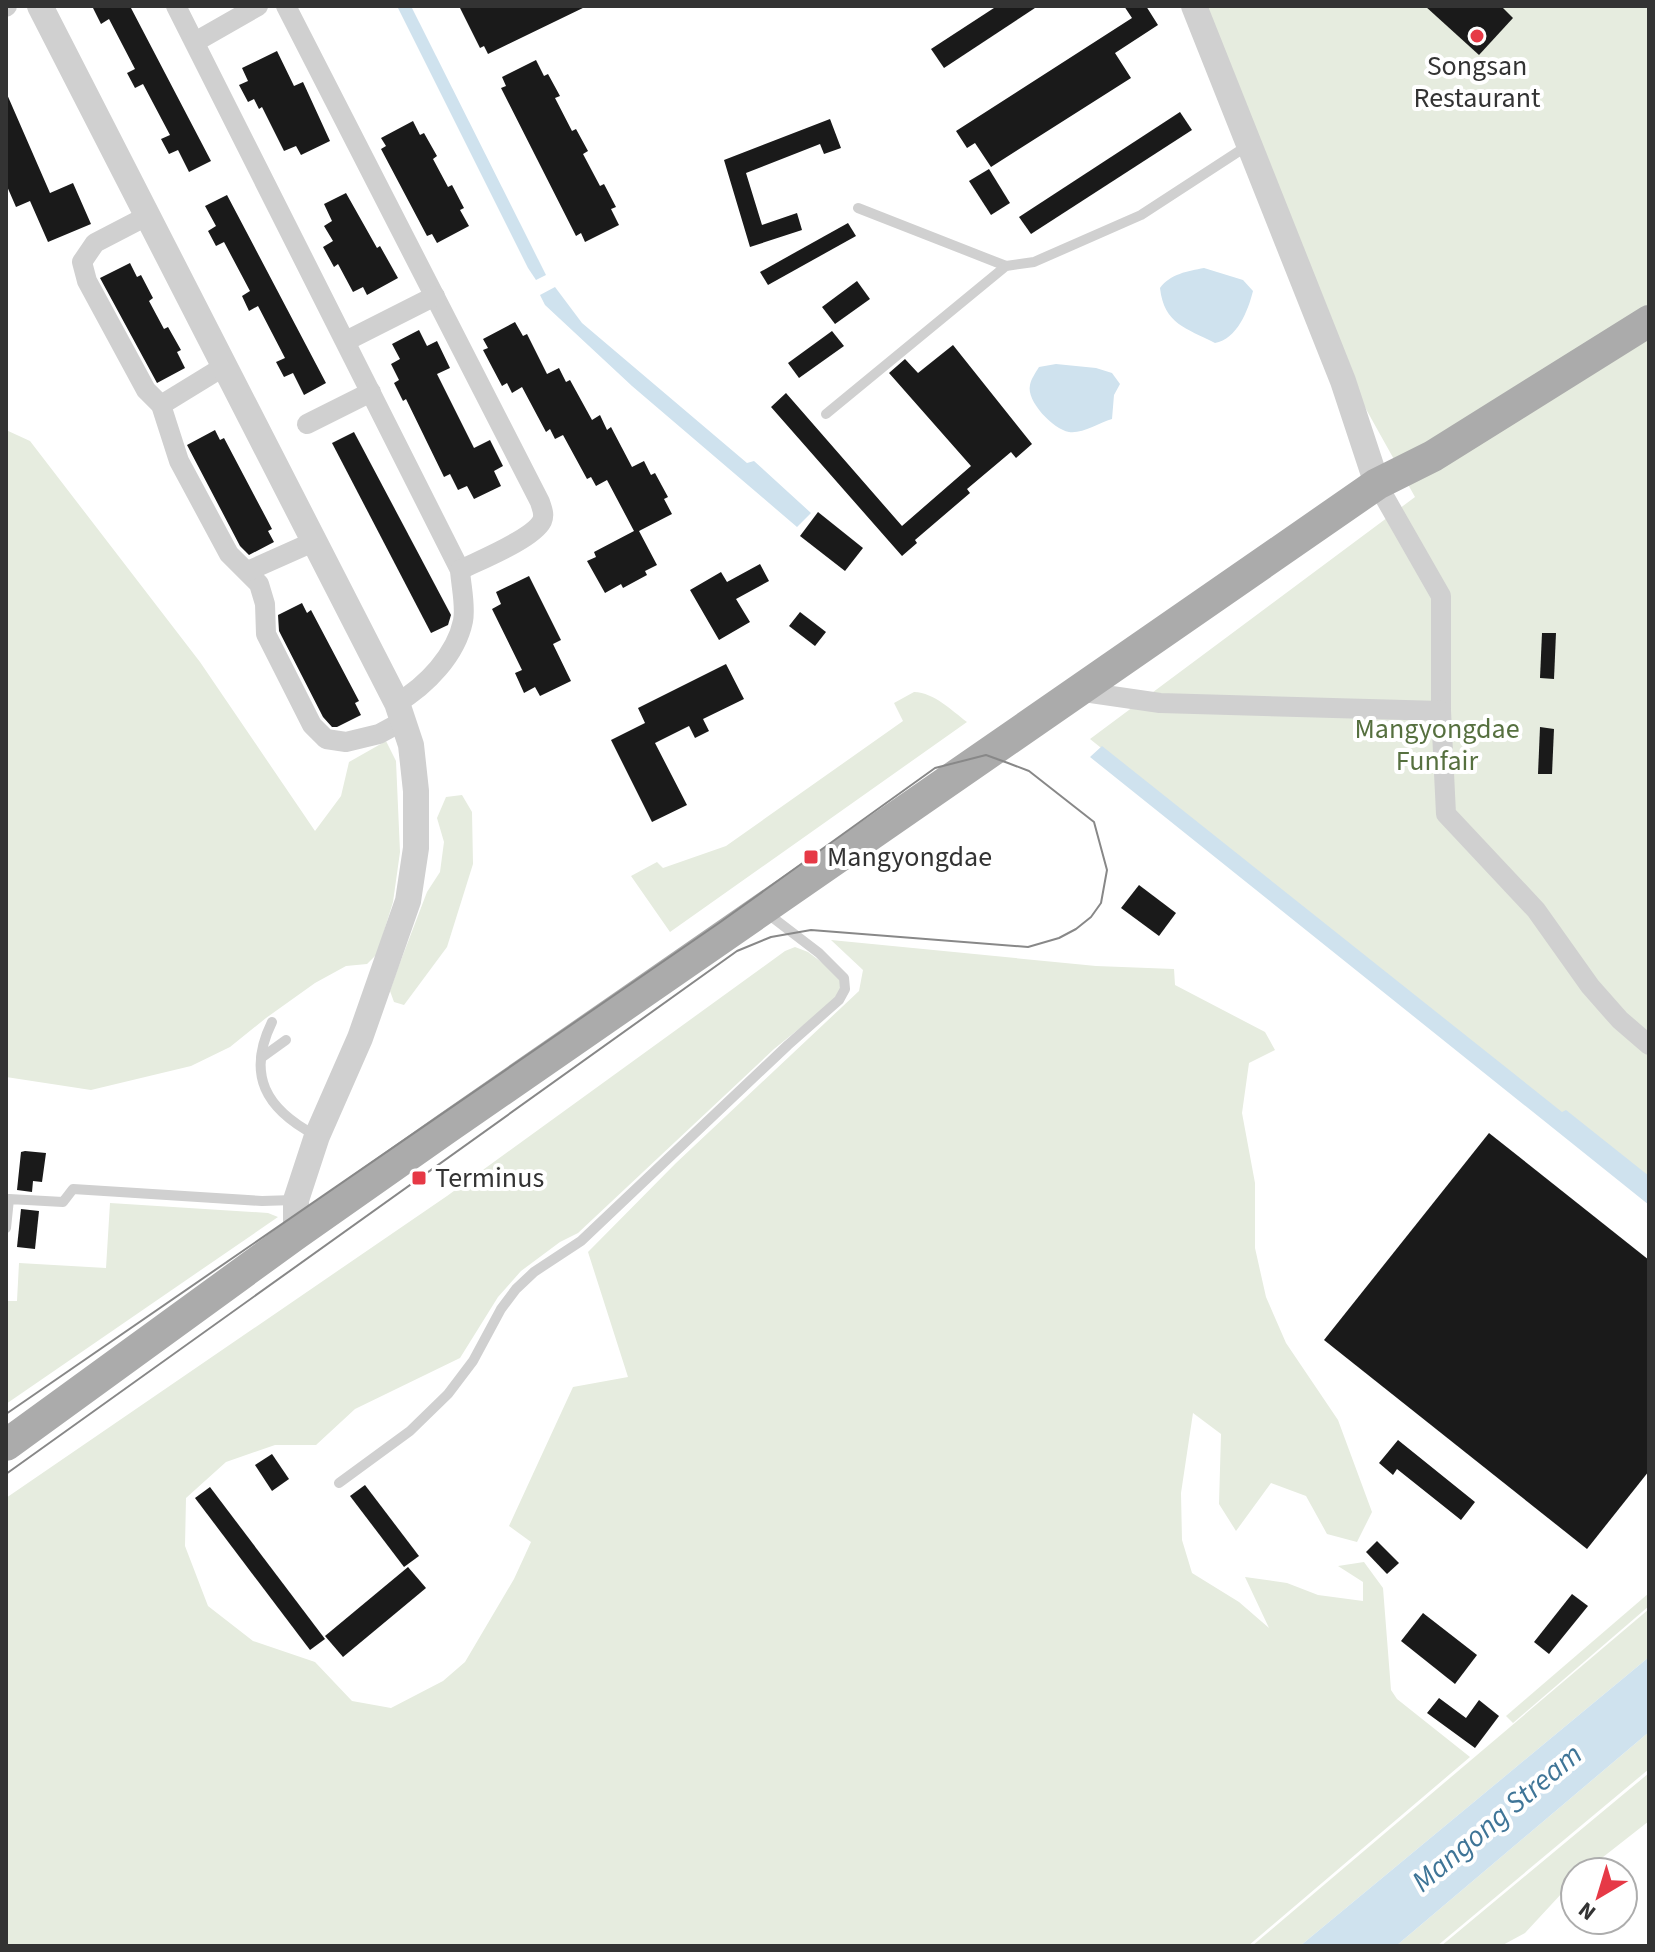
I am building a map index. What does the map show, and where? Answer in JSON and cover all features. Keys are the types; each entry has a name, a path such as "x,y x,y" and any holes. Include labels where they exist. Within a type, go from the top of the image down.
{"main road":[{"path":"6,1445 296,1234 1377,484 1433,456 1649,321"}],"street":[{"path":"40,6 400,712 411,745 416,791 416,848 408,901 360,1038 317,1136 296,1200 296,1234"},
{"path":"147,216 95,243 82,262 87,281 146,390 161,405 179,461 229,554 259,584 265,604 266,634 312,725 326,739 346,742 379,734 453,646 464,619 460,570 176,6"},
{"path":"195,42 258,6"},
{"path":"286,6 544,514 541,523 531,533 460,570"},
{"path":"1194,6 1343,381 1377,484 1441,596 1441,711 1446,814 1536,910 1590,986 1620,1020 1649,1045"},
{"path":"346,341 435,296"},
{"path":"161,405 223,367"},
{"path":"307,424 371,392"},
{"path":"248,571 313,542"},
{"path":"1077,691 1160,703 1441,711"}],"lane":[{"path":"858,208 1006,266 1034,262 1141,215 1249,144"},
{"path":"826,414 1006,266"},
{"path":"339,1483 410,1431 448,1394 473,1361 501,1309 516,1289 534,1272 591,1232 839,1000 845,989 844,978 819,953 763,910"},
{"path":"272,1022 261,1058 262,1083 268,1099 317,1136"},
{"path":"261,1058 286,1040"},
{"path":"6,1228 9,1199 63,1202 73,1189 262,1201 296,1200"}],"green space":[{"name":"Mangyongdae Funfair","path":"1198,6 1649,6 1649,1187 1090,739 1415,497 1357,393"},
{"path":"6,430 30,441 200,662 315,831 341,796 349,762 386,741 396,761 400,852 393,902 377,954 367,964 346,966 315,983 230,1047 191,1066 91,1090 6,1077"},
{"path":"914,692 936,699 967,722 670,932 631,876 657,862 663,868 726,846 903,721 894,703"},
{"path":"462,795 472,812 473,864 447,947 404,1005 394,1002 390,991 398,968 427,892 440,872 444,842 437,818 446,797"},
{"path":"831,940 1096,966 1174,969 1175,985 1265,1032 1275,1050 1249,1063 1242,1113 1255,1183 1255,1248 1266,1297 1286,1343 1338,1420 1372,1512 1357,1542 1327,1534 1306,1496 1271,1483 1236,1531 1219,1504 1221,1434 1193,1413 1181,1493 1182,1540 1192,1573 1239,1602 1269,1628 1245,1577 1287,1583 1318,1595 1363,1601 1363,1582 1338,1566 1364,1562 1383,1588 1391,1690 1397,1699 1470,1757 1248,1946 6,1946 6,1498 447,1196 785,951 795,947 808,952 840,980 842,991 836,999 774,1049 578,1233 560,1242 521,1271 498,1297 460,1358 355,1409 316,1445 275,1445 226,1462 186,1498 185,1546 208,1606 253,1641 315,1662 352,1701 391,1708 443,1681 465,1662 514,1579 531,1542 509,1526 573,1387 628,1377 588,1252 676,1163 859,991 863,970"},
{"path":"110,1203 268,1213 278,1217 6,1404 6,1301 17,1301 19,1263 106,1268"},
{"path":"1649,1593 1649,1606 1513,1723 1506,1716"},
{"path":"1649,1609 1649,1657 1300,1946 1252,1946"},
{"path":"1649,1732 1649,1769 1437,1946 1396,1946"},
{"path":"1649,1773 1649,1821 1604,1856 1559,1856 1559,1896 1525,1933 1501,1946 1441,1946"}],"water":[{"path":"397,6 411,6 546,275 536,280 528,268"},
{"path":"1204,268 1243,280 1253,291 1245,315 1235,330 1215,343 1172,317 1166,310 1160,288 1174,276"},
{"path":"555,287 582,323 747,463 754,461 811,513 797,527 632,386 545,305 540,295"},
{"path":"1056,364 1112,373 1120,384 1114,395 1112,419 1074,432 1063,430 1049,420 1032,399 1030,385 1039,367"},
{"path":"1102,746 1562,1112 1566,1110 1649,1176 1649,1205 1090,757"},
{"name":"Mangong Stream","path":"1649,1657 1649,1732 1396,1946 1300,1946"}],"building":[{"path":"92,6 135,6 131,8 211,161 189,172 178,150 169,154 161,139 170,135 143,84 135,88 127,73 135,69 109,19 101,24"},
{"path":"459,6 587,6 488,54 484,46 480,48"},
{"path":"997,6 1038,6 944,68 931,49"},
{"path":"1124,6 1146,6 1158,25 1115,53 1131,78 991,167 975,143 967,148 956,131 1132,18"},
{"name":"Songsan Restaurant","path":"1425,6 1501,6 1513,18 1479,55"},
{"path":"277,51 294,86 303,82 330,141 301,155 296,146 284,151 262,107 259,109 254,99 248,102 239,85 248,81 242,68"},
{"path":"536,60 560,96 555,98 572,131 576,129 588,151 583,154 600,186 604,184 616,207 611,209 619,225 585,242 581,233 576,236 501,88 506,86 502,77"},
{"path":"6,92 50,193 73,183 91,224 48,242 30,201 16,207 6,184"},
{"path":"1180,112 1192,130 1031,234 1019,217"},
{"path":"830,119 841,148 824,154 820,144 746,173 762,225 797,213 802,230 750,247 724,160"},
{"path":"413,121 437,156 433,159 448,187 452,185 469,226 437,243 432,234 427,236 381,149 386,146 381,138"},
{"path":"989,169 1010,203 991,215 969,181"},
{"path":"346,193 398,278 367,295 363,287 353,292 338,264 334,267 323,247 333,241 324,226 332,221 324,204"},
{"path":"227,195 326,383 304,395 293,373 284,377 276,362 285,358 258,306 249,311 242,296 250,291 224,242 216,246 208,231 216,226 205,206"},
{"path":"848,223 856,236 768,285 760,272"},
{"path":"130,263 137,277 141,275 153,298 149,301 164,329 168,327 181,350 177,352 185,368 157,383 100,278"},
{"path":"857,281 870,299 835,324 822,307"},
{"path":"515,322 523,336 527,334 547,374 559,368 566,382 570,380 592,420 600,415 607,430 611,427 632,467 644,461 651,475 655,473 668,497 664,499 672,514 639,531 657,565 645,571 647,575 623,588 621,584 605,593 587,561 596,557 594,552 634,531 607,480 596,486 591,477 587,479 563,435 555,439 550,429 546,432 522,387 512,393 507,383 502,386 483,350 488,348 483,339"},
{"path":"419,330 427,346 437,341 450,368 437,374 474,448 490,440 503,466 494,471 501,486 474,499 467,486 458,490 450,474 444,477 406,399 403,401 394,383 399,380 391,364 400,359 392,344"},
{"path":"832,331 844,346 799,378 788,363"},
{"path":"953,345 1032,444 1016,458 1011,452 967,489 970,493 915,540 917,543 902,556 771,407 786,393 902,526 971,466 889,373 905,359 918,373"},
{"path":"215,430 220,440 224,438 272,529 268,531 274,542 249,555 240,546 187,445"},
{"path":"354,432 451,615 448,625 431,633 332,443"},
{"path":"818,512 863,548 845,571 800,536"},
{"path":"760,564 769,581 736,599 750,622 719,640 690,590 721,572 727,582"},
{"path":"529,576 561,640 553,644 571,681 540,696 535,687 524,693 515,673 522,670 492,609 501,604 496,592"},
{"path":"302,603 307,613 311,610 359,701 355,703 361,715 337,727 332,727 323,717 279,631 278,615"},
{"path":"800,612 826,632 815,646 789,626"},
{"path":"1542,633 1556,633 1554,679 1540,678"},
{"path":"726,664 744,699 703,719 709,731 695,738 689,726 655,743 687,805 652,822 611,740 645,723 638,708"},
{"path":"1540,727 1554,729 1552,774 1538,774"},
{"path":"1139,885 1176,913 1159,936 1121,908"},
{"path":"1489,1133 1649,1260 1649,1471 1587,1549 1324,1340"},
{"path":"21,1152 46,1153 42,1182 33,1181 32,1192 17,1190"},
{"path":"21,1209 39,1211 35,1249 17,1247"},
{"path":"1398,1440 1475,1502 1461,1520 1397,1469 1393,1475 1379,1463"},
{"path":"272,1454 289,1479 272,1491 255,1465"},
{"path":"365,1485 419,1556 404,1567 350,1496"},
{"path":"210,1487 325,1639 310,1650 195,1498"},
{"path":"1377,1541 1399,1563 1387,1574 1366,1552"},
{"path":"408,1567 426,1588 343,1657 325,1636"},
{"path":"1572,1594 1588,1606 1549,1654 1534,1642"},
{"path":"1423,1613 1477,1655 1455,1684 1401,1641"},
{"path":"1439,1698 1466,1718 1479,1700 1499,1716 1475,1748 1427,1713"}],"tram line":[{"path":"6,1414 719,923 935,768 986,755 1029,771 1094,822 1107,870 1101,903 1091,917 1076,929 1059,938 1028,947 811,930 771,937 737,951 6,1474"}],"place":[{"name":"Songsan Restaurant","path":"1477,36"},
{"name":"Mangyongdae","path":"811,857"},
{"name":"Terminus","path":"419,1178"}]}
